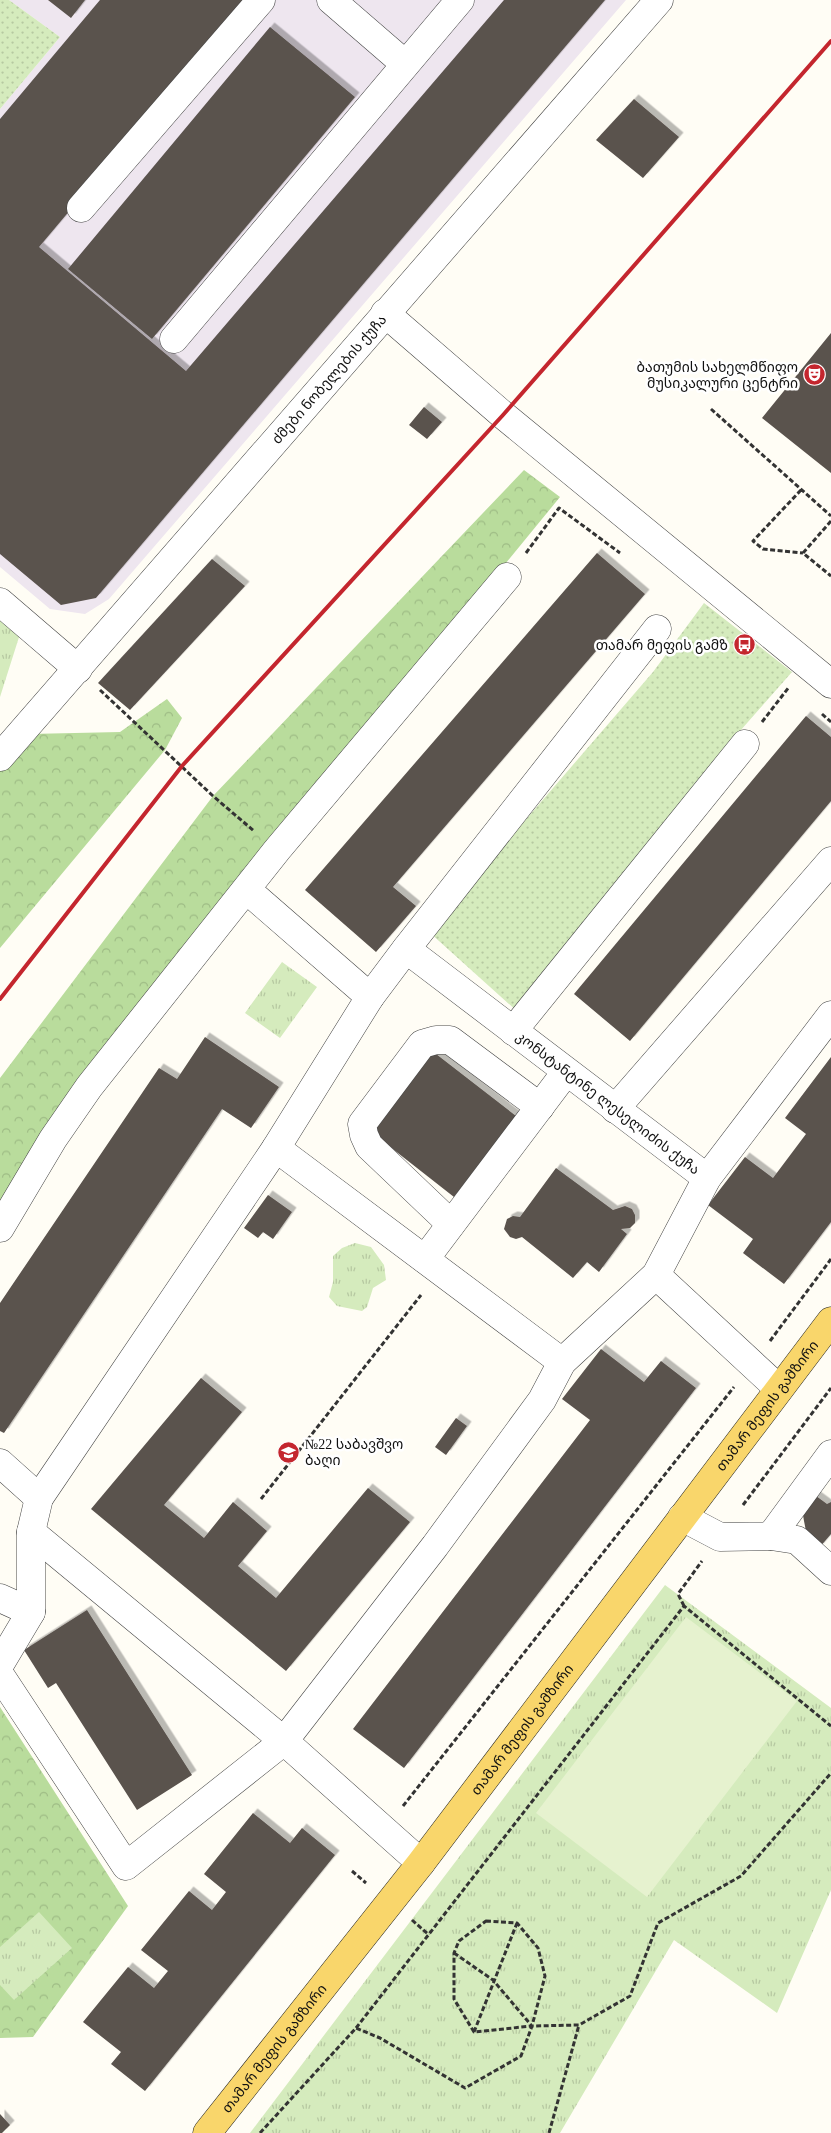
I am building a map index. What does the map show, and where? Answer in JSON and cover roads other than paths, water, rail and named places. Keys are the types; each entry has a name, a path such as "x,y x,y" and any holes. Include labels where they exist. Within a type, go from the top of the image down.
{"main road":[{"name":"თამარ მეფის გამზირი","path":"206,2133 421,1863 831,1321"}],"street":[{"path":"81,208 261,0"},
{"path":"331,0 405,64"},
{"path":"174,339 460,0"},
{"name":"ძმები ნობელების ქუჩა","path":"0,758 659,0"},
{"path":"385,313 503,415 831,684"},
{"path":"0,1228 53,1140 89,1087 277,850 507,577"},
{"path":"0,602 78,669"},
{"path":"0,1664 31,1612 31,1532 39,1498 276,1148 370,998 406,949 657,630"},
{"path":"513,1031 745,744"},
{"path":"615,1109 831,861"},
{"path":"247,890 370,998"},
{"name":"კონსტანტინე ლესელიძის ქუჩა","path":"0,1675 126,1866 284,1741 435,1546 542,1400 562,1362 656,1275 708,1178 406,949"},
{"path":"708,1178 831,1014"},
{"path":"451,1224 370,1146 364,1135 362,1124 422,1044 436,1040 450,1040 540,1106"},
{"path":"432,1265 451,1224 566,1072"},
{"path":"276,1148 562,1362"},
{"path":"656,1275 779,1389"},
{"path":"771,1536 831,1454"},
{"path":"0,1463 39,1498"},
{"path":"682,1517 720,1537 771,1536 797,1540 831,1570"},
{"path":"31,1532 284,1741 421,1863"},
{"path":"0,1598 31,1612"}],"railway":[{"path":"0,999 182,766 503,415 831,41"}],"place":[{"name":"ბათუმის სახელმწიფო მუსიკალური ცენტრი","path":"814,375"},
{"name":"თამარ მეფის გამზ","path":"744,645"},
{"name":"№22 საბავშვო ბაღი","path":"289,1452"}]}
